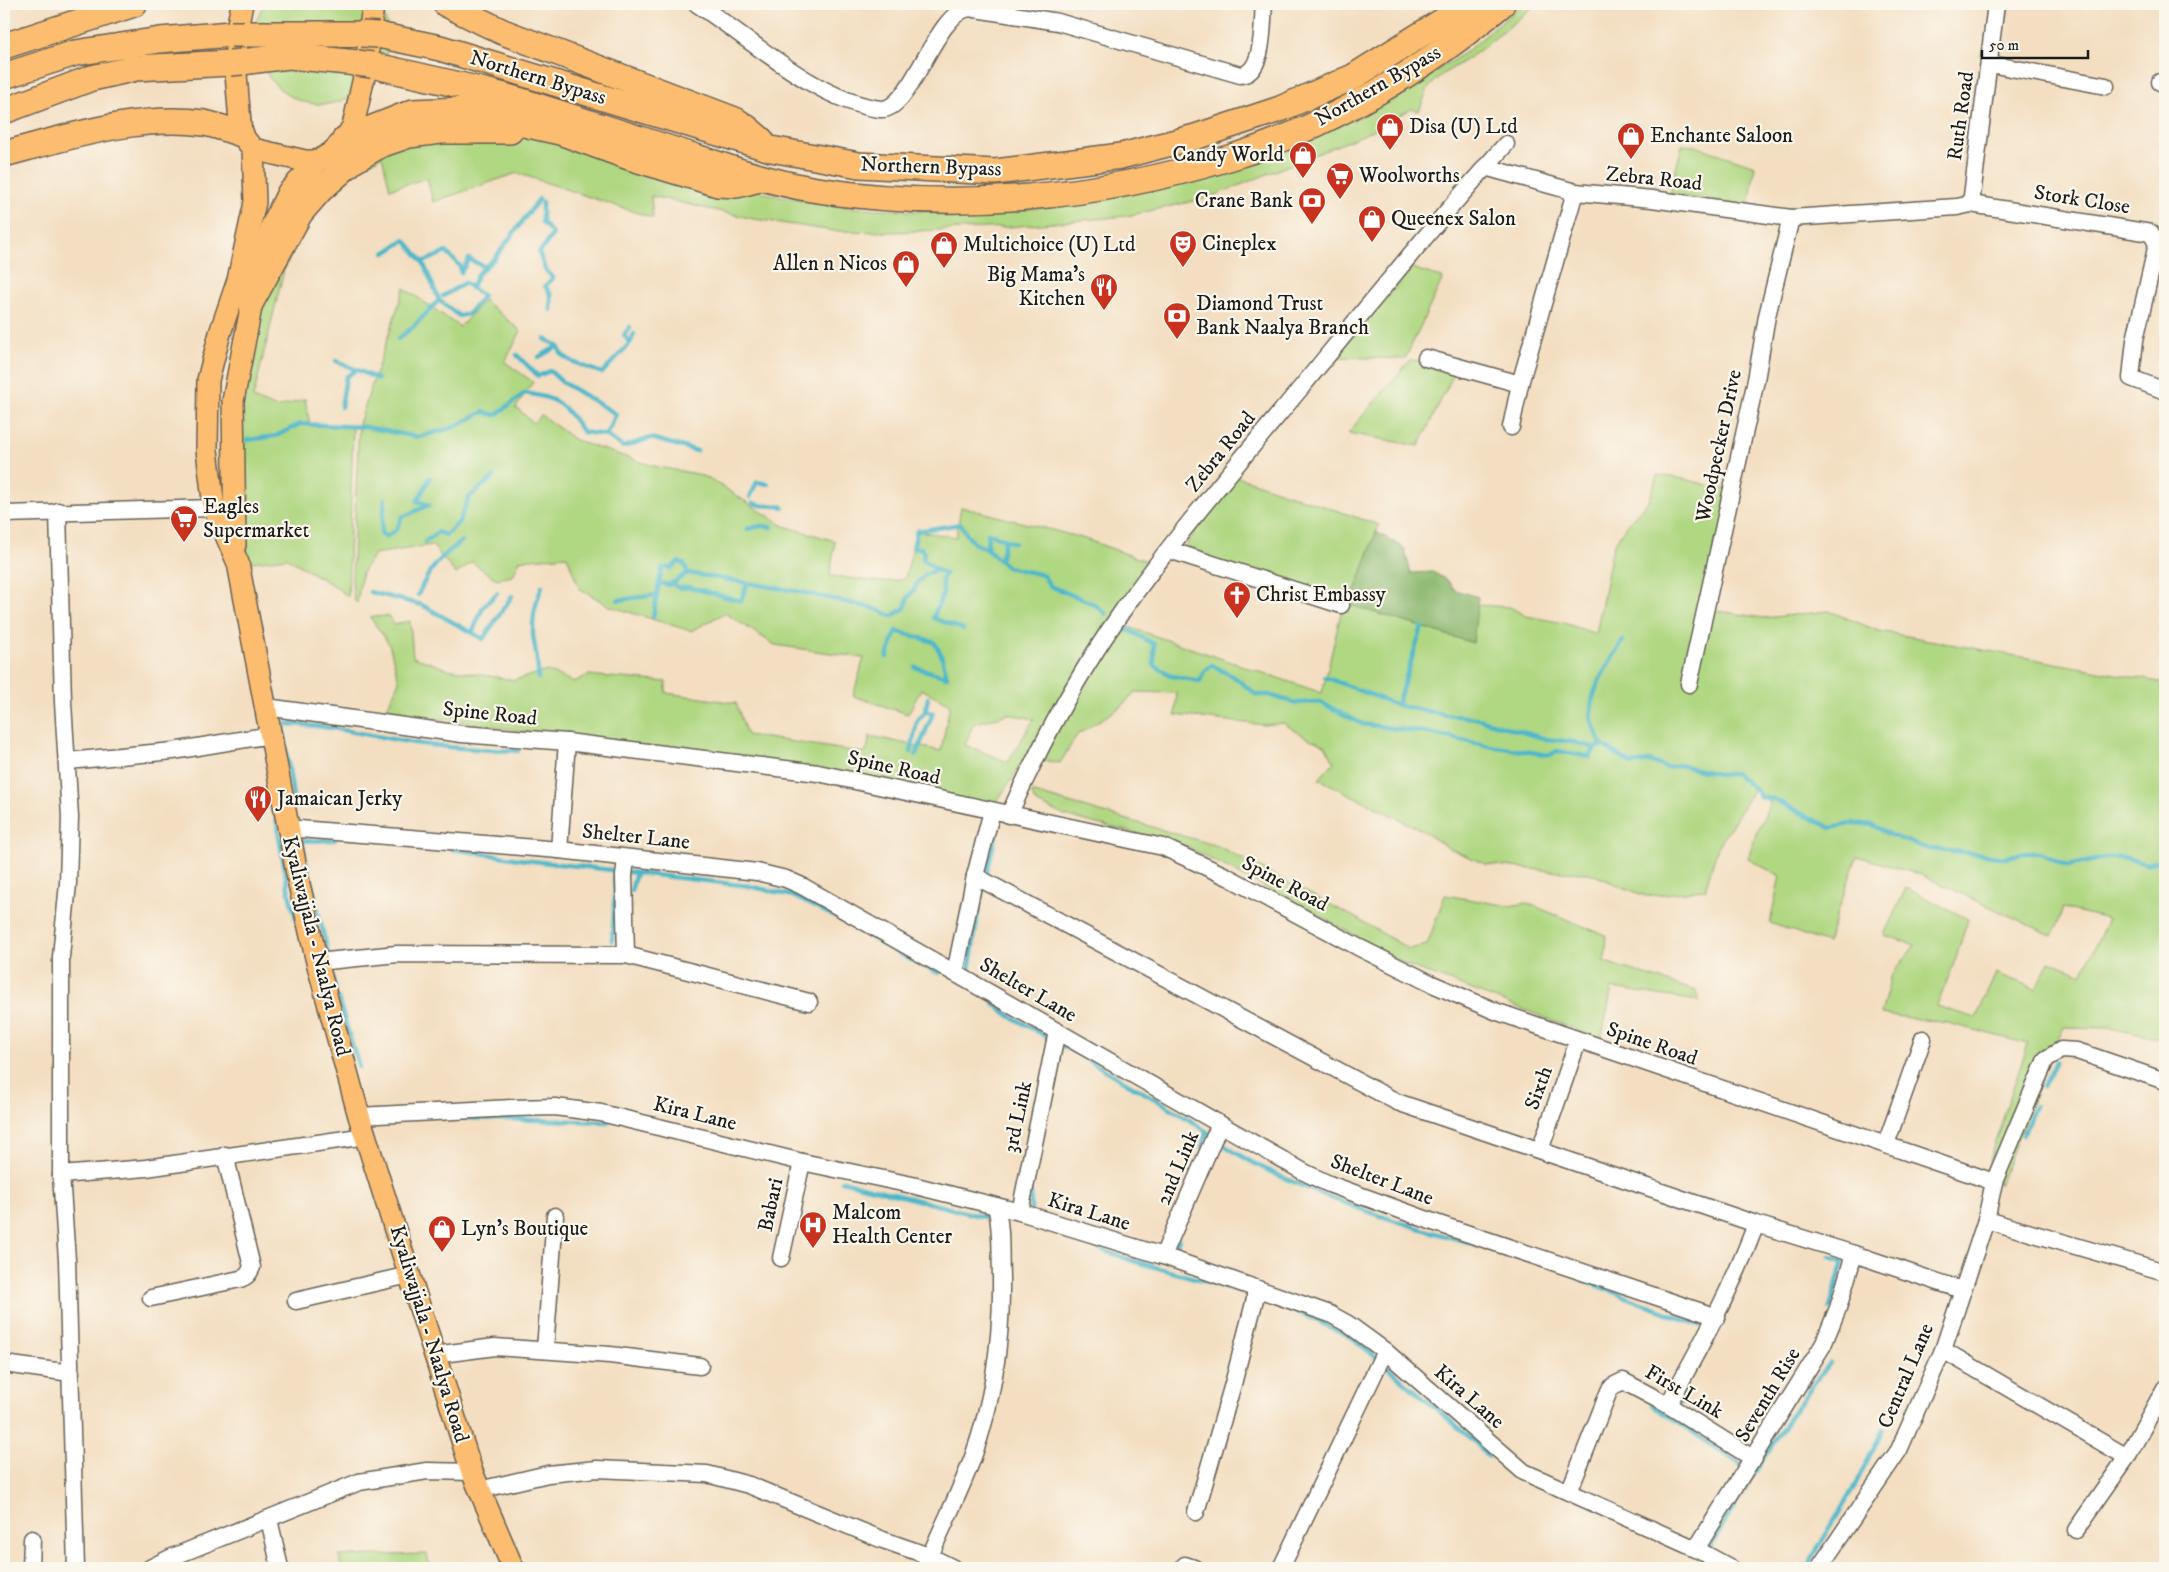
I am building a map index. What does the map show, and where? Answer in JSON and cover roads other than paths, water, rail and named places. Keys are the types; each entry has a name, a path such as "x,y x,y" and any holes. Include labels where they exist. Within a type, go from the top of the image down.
{"highway":[{"path":"4,46 134,4"},
{"name":"Northern Bypass","path":"4,76 75,53 160,40 237,34 370,35 440,48 771,149 859,165 995,172 1120,156 1195,137 1280,109 1353,77 1444,20 1466,4"},
{"name":"Northern Bypass","path":"4,110 92,78 136,68 236,62 289,56 365,64 514,99 738,171 808,189 867,196 937,200 1009,198 1062,194 1192,168 1234,156 1306,128 1365,99 1464,36 1502,4"},
{"path":"454,7 503,32 735,120 771,149"},
{"path":"345,139 412,112 467,111 560,132 629,157 718,184 736,185 766,178"},
{"path":"4,154 71,136 163,120 204,123 247,141"},
{"path":"252,302 300,213 318,191 353,161 380,145 409,135 441,131 560,132"}],"main road":[{"name":"Kyaliwajjala - Naalya Road","path":"242,4 236,34 236,74 247,141 254,202 238,280 220,333 208,380 207,450 214,508 235,553 271,735 295,828 363,1126 434,1355 476,1481 513,1568"},
{"path":"235,553 233,401 259,266 272,225 288,192 318,160 331,153 345,139 353,126 366,68 373,4"},
{"path":"247,141 281,157 305,161 318,160"}],"street":[{"path":"697,4 783,64 823,89 855,103 883,110 894,106 902,97 951,18 961,10 969,8 1058,22 1240,74 1246,74 1254,68 1258,60 1264,4"},
{"name":"Ruth Road","path":"1971,204 1996,4"},
{"path":"1990,64 2106,86"},
{"name":"Zebra Road","path":"1009,815 1035,756 1092,658 1122,612 1246,453 1485,166 1506,144"},
{"path":"1485,166 1575,192"},
{"name":"Zebra Road","path":"1511,427 1520,384 1575,192 1652,199 1791,218 1957,207 1971,204"},
{"name":"Stork Close","path":"1971,204 2143,230 2151,233 2160,232 2135,340 2131,378 2165,391"},
{"name":"Woodpecker Drive","path":"1689,684 1756,380 1767,316 1791,218"},
{"path":"1426,358 1520,384"},
{"path":"4,514 214,508"},
{"path":"58,511 63,702 70,817 68,883 61,957 61,1175 67,1260 76,1568"},
{"path":"1169,550 1342,605"},
{"name":"Spine Road","path":"266,707 462,734 567,742 818,773 1163,847 1228,877 1342,939 1430,983 1495,1011 1994,1182"},
{"path":"68,761 173,750 271,735"},
{"path":"559,850 567,742"},
{"path":"955,973 981,880 992,811"},
{"name":"Shelter Lane","path":"295,828 559,850 625,866 758,872 786,879 802,886 1057,1031 1216,1132 1329,1184 1436,1223 1717,1317"},
{"path":"625,866 626,955"},
{"path":"981,880 1397,1102 1756,1224 1962,1290"},
{"path":"325,962 397,954 626,955 809,1002"},
{"name":"3rd Link","path":"1020,1212 1057,1031"},
{"path":"1886,1144 1923,1039"},
{"name":"Sixth","path":"1540,1150 1578,1040"},
{"path":"1994,1182 2042,1066 2046,1059 2055,1052 2061,1050 2077,1051 2165,1081"},
{"name":"Kira Lane","path":"61,1175 146,1168 225,1155 363,1126 512,1108 555,1108 601,1112 802,1162 912,1185 1020,1212 1163,1256 1255,1294 1330,1314 1348,1324 1382,1358 1512,1463 1532,1476 1696,1548 1731,1568"},
{"name":"2nd Link","path":"1163,1256 1216,1132"},
{"path":"151,1298 240,1279 250,1273 252,1267 225,1155"},
{"name":"Babari","path":"781,1258 802,1162"},
{"name":"Central Lane","path":"1819,1568 1899,1450 1943,1350 1986,1220 1994,1182"},
{"path":"927,1562 972,1457 983,1424 995,1376 1000,1335 1001,1291 1000,1221 996,1206"},
{"path":"545,1350 556,1216"},
{"path":"1986,1220 2165,1272"},
{"path":"1668,1406 1717,1317 1740,1268 1756,1224"},
{"name":"Seventh Rise","path":"1696,1548 1754,1459 1823,1346 1838,1308 1854,1254"},
{"path":"296,1301 409,1275"},
{"path":"1196,1512 1233,1384 1255,1294"},
{"path":"434,1355 495,1347 610,1354 700,1366"},
{"path":"1943,1350 2127,1457"},
{"path":"1281,1568 1382,1358"},
{"path":"4,1364 70,1373"},
{"name":"First Link","path":"1568,1492 1609,1391 1613,1386 1622,1382 1668,1406 1754,1459"},
{"path":"2076,1530 2127,1457 2165,1388"},
{"path":"150,1568 170,1558 359,1482 427,1470 476,1481 596,1469 707,1474 750,1485 883,1540 927,1562 953,1568"},
{"path":"269,1519 280,1568"},
{"path":"31,1568 32,1539"},
{"path":"1184,1568 1184,1565 1194,1568"}],"waterway":[{"path":"461,272 469,259 485,267 495,258 539,199"},
{"path":"542,202 542,222 553,234 539,253 545,269 553,278 545,286 551,295 551,310"},
{"path":"385,253 405,240 423,262 439,300 459,316 468,314 483,296 465,283 443,296"},
{"path":"423,262 446,252 460,266 461,272"},
{"path":"471,288 478,274 485,267"},
{"path":"398,339 414,326 439,300"},
{"path":"630,327 624,335 630,343"},
{"path":"545,339 558,346 562,355 573,362 602,373 630,343 634,334"},
{"path":"539,357 558,346"},
{"path":"517,355 538,376 550,371 562,382 616,414 606,435"},
{"path":"336,361 378,379"},
{"path":"341,407 346,377 356,370"},
{"path":"247,440 276,436 300,424 365,427 418,437 455,427 483,412 496,415 525,393 553,400 565,409 583,432 606,435 623,447 651,438 697,451"},
{"path":"425,542 438,532 446,535 459,522 469,497 494,477"},
{"path":"385,499 381,534 386,537 397,529 402,517 429,505 417,501 430,478"},
{"path":"750,497 757,482 768,484"},
{"path":"753,503 783,507"},
{"path":"688,573 669,585 659,583 662,568 671,568 678,562 684,564 688,573 801,592 873,608 892,616 905,608 908,597 915,589 917,583 926,574 937,570 923,560 924,553 921,548 913,548 917,531 961,524 974,543 987,549 1007,567 1043,575 1050,586 1094,604 1106,614"},
{"path":"747,529 761,526 772,527"},
{"path":"987,549 988,533 1014,543"},
{"path":"1000,560 1005,540"},
{"path":"418,595 426,578 436,564 462,541"},
{"path":"937,570 945,574 942,579 943,593 933,618 963,629"},
{"path":"675,582 675,586 680,588 689,587 741,601 747,584"},
{"path":"653,617 659,583"},
{"path":"538,678 533,623 542,586"},
{"path":"370,592 422,605 483,639 512,596"},
{"path":"472,633 483,607 497,593"},
{"path":"618,600 656,595"},
{"path":"1121,626 1154,644 1154,665 1172,676 1200,681 1204,671 1212,665 1234,677 1257,695 1269,695 1295,703 1320,702 1362,724 1429,733 1490,746 1550,755 1557,751 1590,757 1595,748 1602,745 1632,764 1650,761 1667,768 1679,765 1722,775 1735,773 1756,790 1760,797 1773,799 1831,828 1855,823 1873,825 1890,835 1928,849 2005,858 2021,853 2041,853 2068,866 2105,858 2127,858 2146,864 2165,860"},
{"path":"1397,705 1422,627"},
{"path":"887,657 896,631 934,642 941,654 947,677 915,667"},
{"path":"1602,745 1593,724 1592,702 1599,680 1623,641"},
{"path":"1325,677 1397,705 1446,715 1475,718 1546,739 1574,742 1595,748"},
{"path":"911,752 917,721 925,712 928,698"},
{"path":"916,755 933,713 925,712"},
{"path":"286,742 282,724 332,728 441,746 518,751"},
{"path":"286,748 294,803"},
{"path":"273,801 289,894 298,926"},
{"path":"969,971 980,901 998,825"},
{"path":"2161,825 2165,827"},
{"path":"301,840 329,957"},
{"path":"301,841 335,840"},
{"path":"452,849 620,871"},
{"path":"612,941 615,892 614,870"},
{"path":"628,872 749,886 793,896 836,917 911,960 939,973"},
{"path":"631,891 636,873"},
{"path":"330,964 335,989"},
{"path":"338,998 359,1067"},
{"path":"994,1004 1010,1016 1051,1039"},
{"path":"1057,1043 1176,1111 1211,1135"},
{"path":"2043,1087 2056,1062"},
{"path":"2023,1135 2035,1106"},
{"path":"465,1118 608,1122"},
{"path":"1202,1148 1206,1131"},
{"path":"1217,1140 1253,1163 1319,1193 1396,1221 1475,1244"},
{"path":"842,1181 996,1220"},
{"path":"1031,1193 1031,1209"},
{"path":"1174,1251 1179,1239"},
{"path":"1097,1248 1133,1261 1241,1291"},
{"path":"1830,1256 1843,1261 1830,1308"},
{"path":"1580,1279 1682,1319 1706,1326"},
{"path":"1260,1298 1307,1316 1353,1338 1472,1439 1488,1456"},
{"path":"1710,1344 1722,1323"},
{"path":"1708,1551 1736,1502 1796,1408 1829,1363"},
{"path":"1682,1402 1683,1391"},
{"path":"1652,1405 1743,1466"},
{"path":"1806,1568 1852,1491 1883,1429"}],"place":[{"name":"Disa (U) Ltd","path":"1390,151"},
{"name":"Enchante Saloon","path":"1631,160"},
{"name":"Candy World","path":"1303,179"},
{"name":"Woolworths","path":"1340,200"},
{"name":"Crane Bank","path":"1312,225"},
{"name":"Queenex Salon","path":"1372,243"},
{"name":"Cineplex","path":"1183,268"},
{"name":"Multichoice (U) Ltd","path":"944,269"},
{"name":"Allen n Nicos","path":"906,288"},
{"name":"Big Mama’s Kitchen","path":"1104,311"},
{"name":"Diamond Trust Bank Naalya Branch","path":"1177,340"},
{"name":"Eagles Supermarket","path":"184,543"},
{"name":"Christ Embassy","path":"1237,619"},
{"name":"Jamaican Jerky","path":"258,823"},
{"name":"Malcom Health Center","path":"813,1249"},
{"name":"Lyn's Boutique","path":"442,1253"}]}
